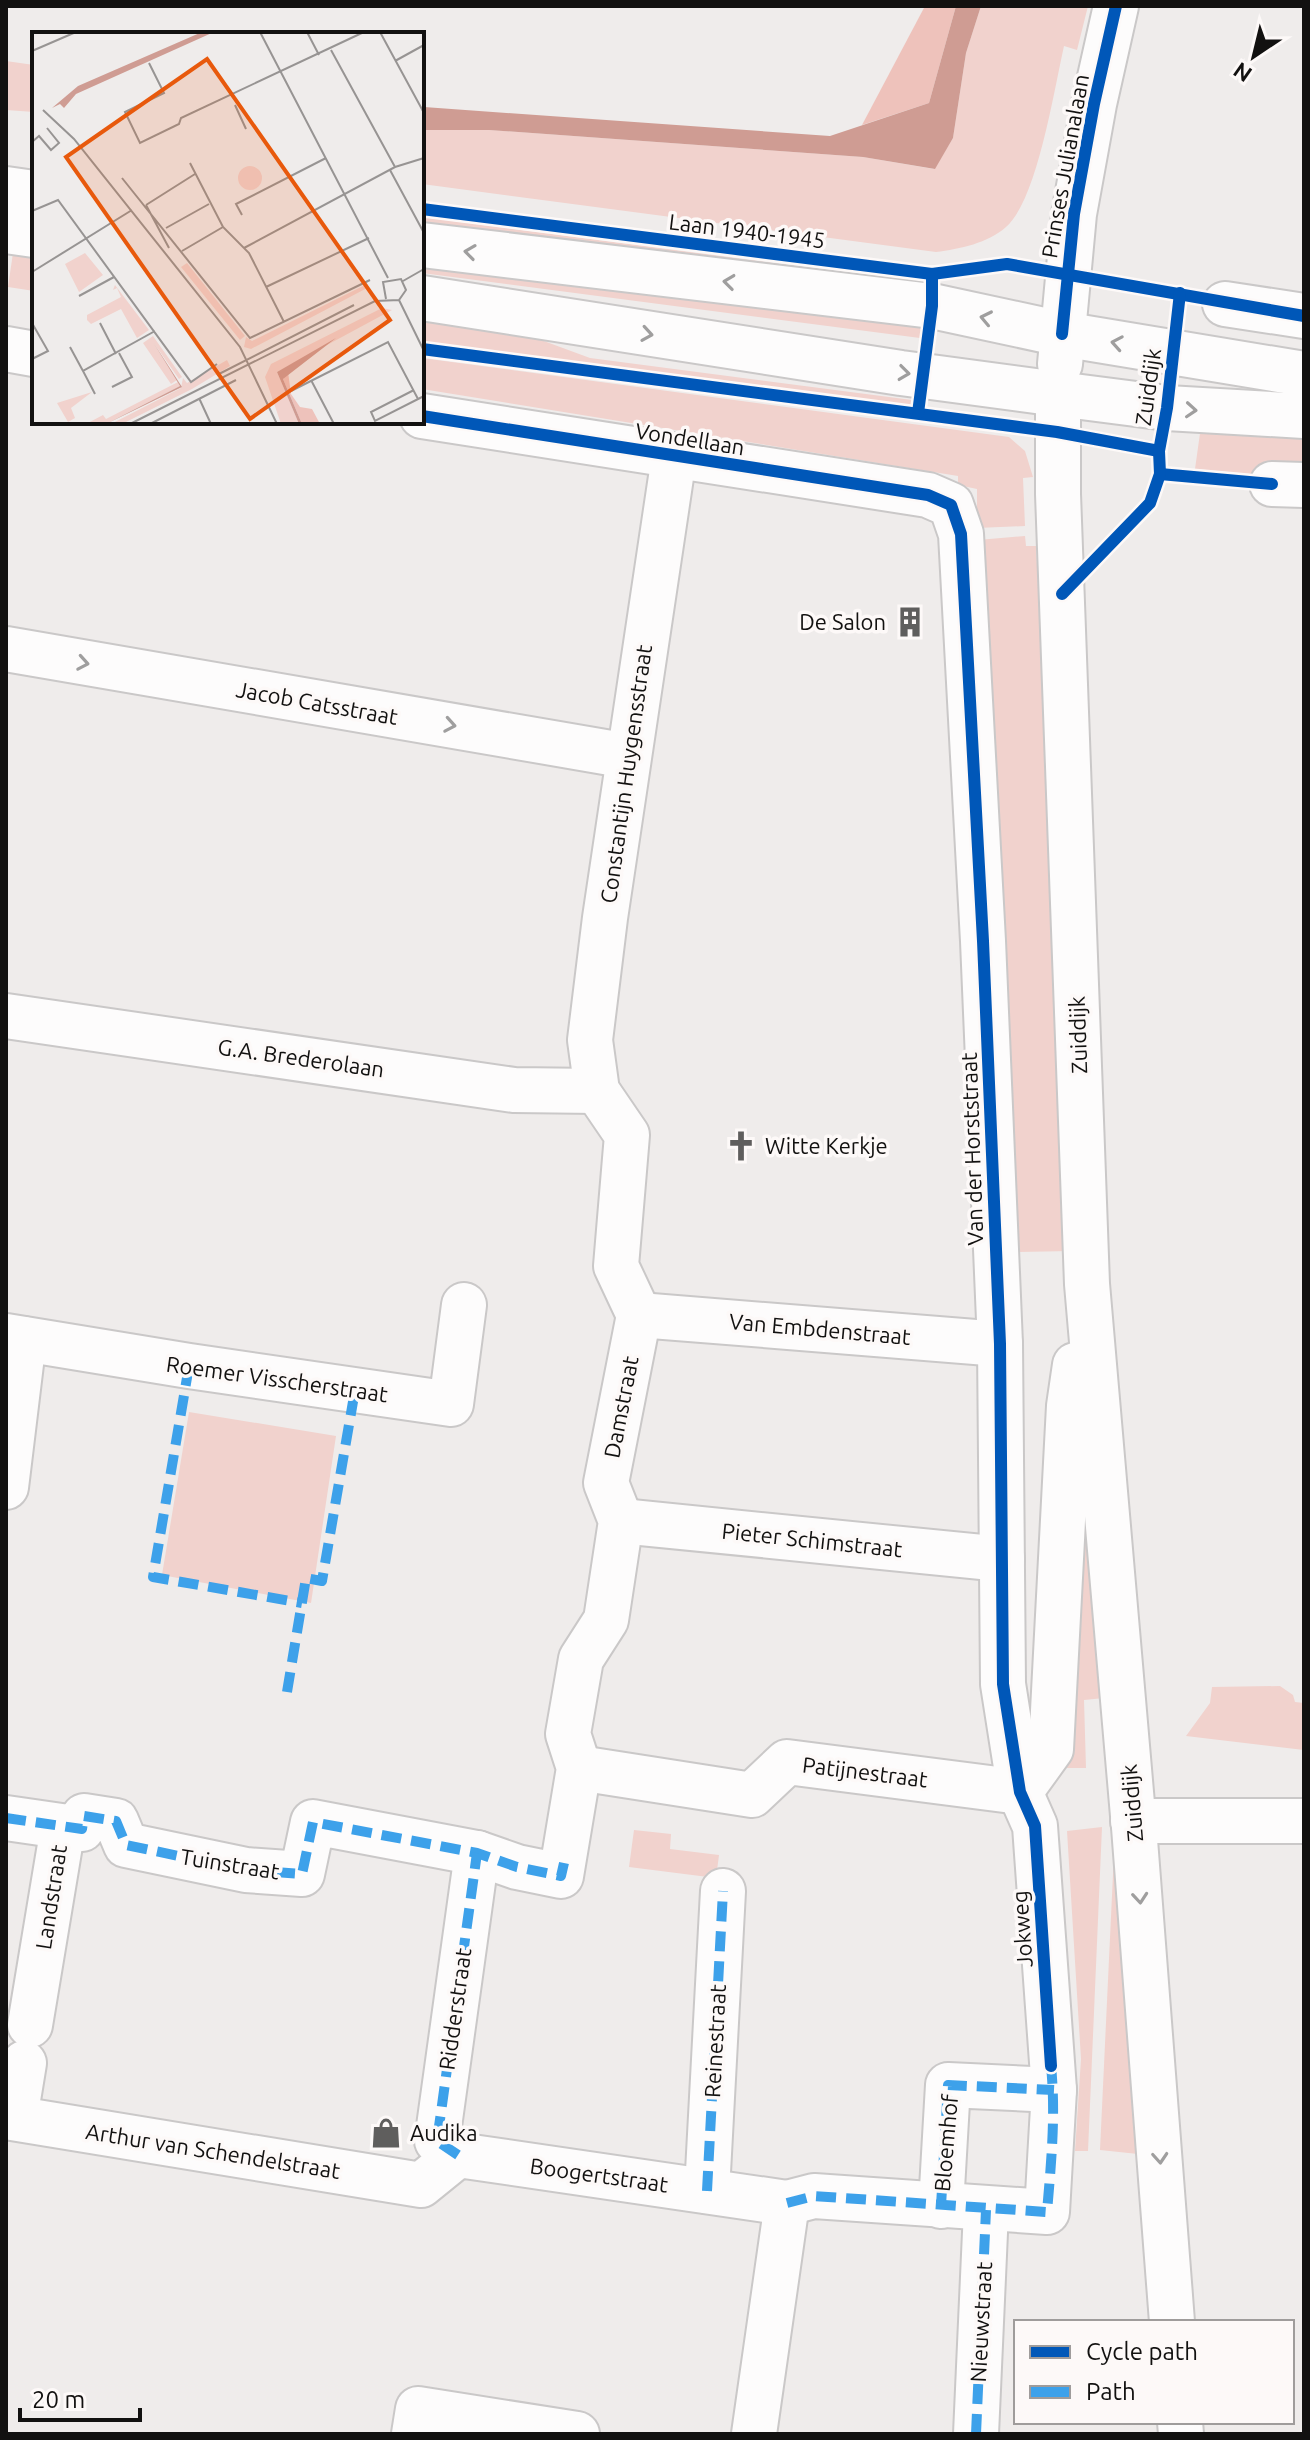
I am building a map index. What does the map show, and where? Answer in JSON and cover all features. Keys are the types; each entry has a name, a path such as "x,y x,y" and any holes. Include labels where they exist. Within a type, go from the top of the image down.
{"street":[{"name":"Prinses Julianalaan","path":"1062,334 1074,214 1116,6"},
{"path":"6,189 32,193"},
{"path":"6,231 32,235"},
{"path":"424,245 932,306 1062,334 1304,374"},
{"path":"424,298 901,373 1058,394 1167,408 1304,416"},
{"path":"1225,304 1304,316"},
{"name":"Zuiddijk","path":"1062,334 1058,394 1058,494 1087,1284 1172,2320"},
{"path":"6,349 32,354"},
{"name":"Vondellaan","path":"424,416 928,495 951,505"},
{"name":"Constantijn Huygensstraat","path":"597,1091 590,1040 628,756 674,457"},
{"name":"Van der Horststraat","path":"951,505 961,534 984,956 1000,1344 1003,1684 1020,1792"},
{"name":"Jacob Catsstraat","path":"6,649 628,756"},
{"name":"G.A. Brederolaan","path":"6,1016 514,1090 597,1091"},
{"path":"597,1091 627,1135 616,1266 639,1315"},
{"name":"Zuiddijk","path":"1020,1792 1051,1749 1069,1406 1087,1284"},
{"name":"Roemer Visscherstraat","path":"15,1338 451,1404 464,1305"},
{"name":"Van Embdenstraat","path":"639,1315 1000,1344"},
{"name":"Damstraat","path":"621,1521 606,1483 639,1315"},
{"path":"6,1487 15,1338"},
{"path":"477,1853 517,1867 561,1876 579,1768 568,1734 581,1659 606,1620 621,1521"},
{"name":"Pieter Schimstraat","path":"621,1521 1002,1559"},
{"name":"Patijnestraat","path":"579,1768 752,1795 787,1762 1020,1792"},
{"name":"Jokweg","path":"1020,1792 1035,1826 1052,2078 1047,2212"},
{"name":"Tuinstraat","path":"63,1827 82,1829 84,1816 116,1821 126,1845 246,1870 302,1874 313,1822 477,1853"},
{"name":"Landstraat","path":"6,1818 63,1827 27,2044 10,2117"},
{"path":"1133,1821 1304,1821"},
{"name":"Ridderstraat","path":"458,2155 437,2141 477,1853"},
{"name":"Reinestraat","path":"707,2191 723,1891"},
{"name":"Bloemhof","path":"941,2206 948,2085 1052,2078"},
{"name":"Arthur van Schendelstraat","path":"10,2117 421,2185 458,2155"},
{"name":"Boogertstraat","path":"458,2155 787,2203 814,2196 1047,2212"},
{"path":"754,2434 787,2203"},
{"name":"Nieuwstraat","path":"976,2434 986,2210"},
{"path":"416,2422 567,2433"}],"shaded area":[{"path":"925,6 956,6 929,103 862,125"},
{"path":"956,6 981,6 966,53 953,138 935,169 863,157 489,130 424,130 424,107 830,136 929,103"},
{"path":"981,6 1088,6 1077,50 1064,46 1043,143 1027,194 1017,214 1006,227 991,237 955,249 936,252 424,184 424,130 489,130 863,157 934,169 953,138 966,53"},
{"path":"6,61 32,65 32,112 6,110"},
{"path":"424,217 904,280 915,282 424,235"},
{"path":"14,246 32,255 32,291 8,287"},
{"path":"424,259 922,324 920,338 424,273"},
{"path":"424,318 514,330 590,358 912,400 911,406 424,342"},
{"path":"424,358 1009,437 1025,451 1033,477 1023,478 1025,526 977,528 977,489 958,485 958,476 424,389"},
{"path":"1202,419 1304,427 1304,463 1274,462 1272,476 1195,469"},
{"path":"1025,536 1026,546 1036,546 1072,1251 1018,1252 978,540"},
{"path":"189,1412 336,1436 311,1603 162,1575"},
{"path":"1088,1418 1104,1698 1084,1700 1086,1768 1065,1768 1071,1644"},
{"path":"1280,1686 1293,1695 1295,1702 1304,1703 1304,1750 1186,1736 1210,1703 1212,1687"},
{"path":"1102,1827 1088,2151 1075,2151 1081,2059 1067,1831"},
{"path":"634,1830 671,1834 670,1849 719,1855 716,1878 629,1867"},
{"path":"1114,1853 1138,2154 1100,2150"}],"marked path":[{"path":"189,1366 153,1577 302,1603"},
{"path":"287,1692 306,1578 322,1581 355,1390"},
{"path":"6,1818 82,1829 84,1816 116,1821 126,1845 246,1870 302,1874 313,1822 477,1853 517,1867 561,1876 564,1863"},
{"path":"458,2155 437,2141 477,1853"},
{"path":"707,2191 723,1891"},
{"path":"787,2203 814,2196 1047,2212 1053,2121 1051,2066"},
{"path":"941,2206 948,2085 1054,2090"},
{"path":"976,2434 986,2210"}],"cycle path":[{"path":"1062,334 1074,214 1116,6"},
{"name":"Laan 1940-1945","path":"424,209 932,274 1007,264 1304,316"},
{"path":"918,413 932,306 932,274"},
{"path":"1062,594 1150,503 1160,474 1159,451 1180,293"},
{"path":"424,349 1057,432 1159,451"},
{"path":"424,416 928,495 951,505 961,534 983,941 1000,1344 1003,1684 1020,1792 1035,1826 1051,2066"},
{"path":"1160,474 1272,484"}],"place":[{"name":"De Salon","path":"910,622"},
{"name":"Witte Kerkje","path":"741,1146"},
{"name":"Audika","path":"386,2133"}]}
